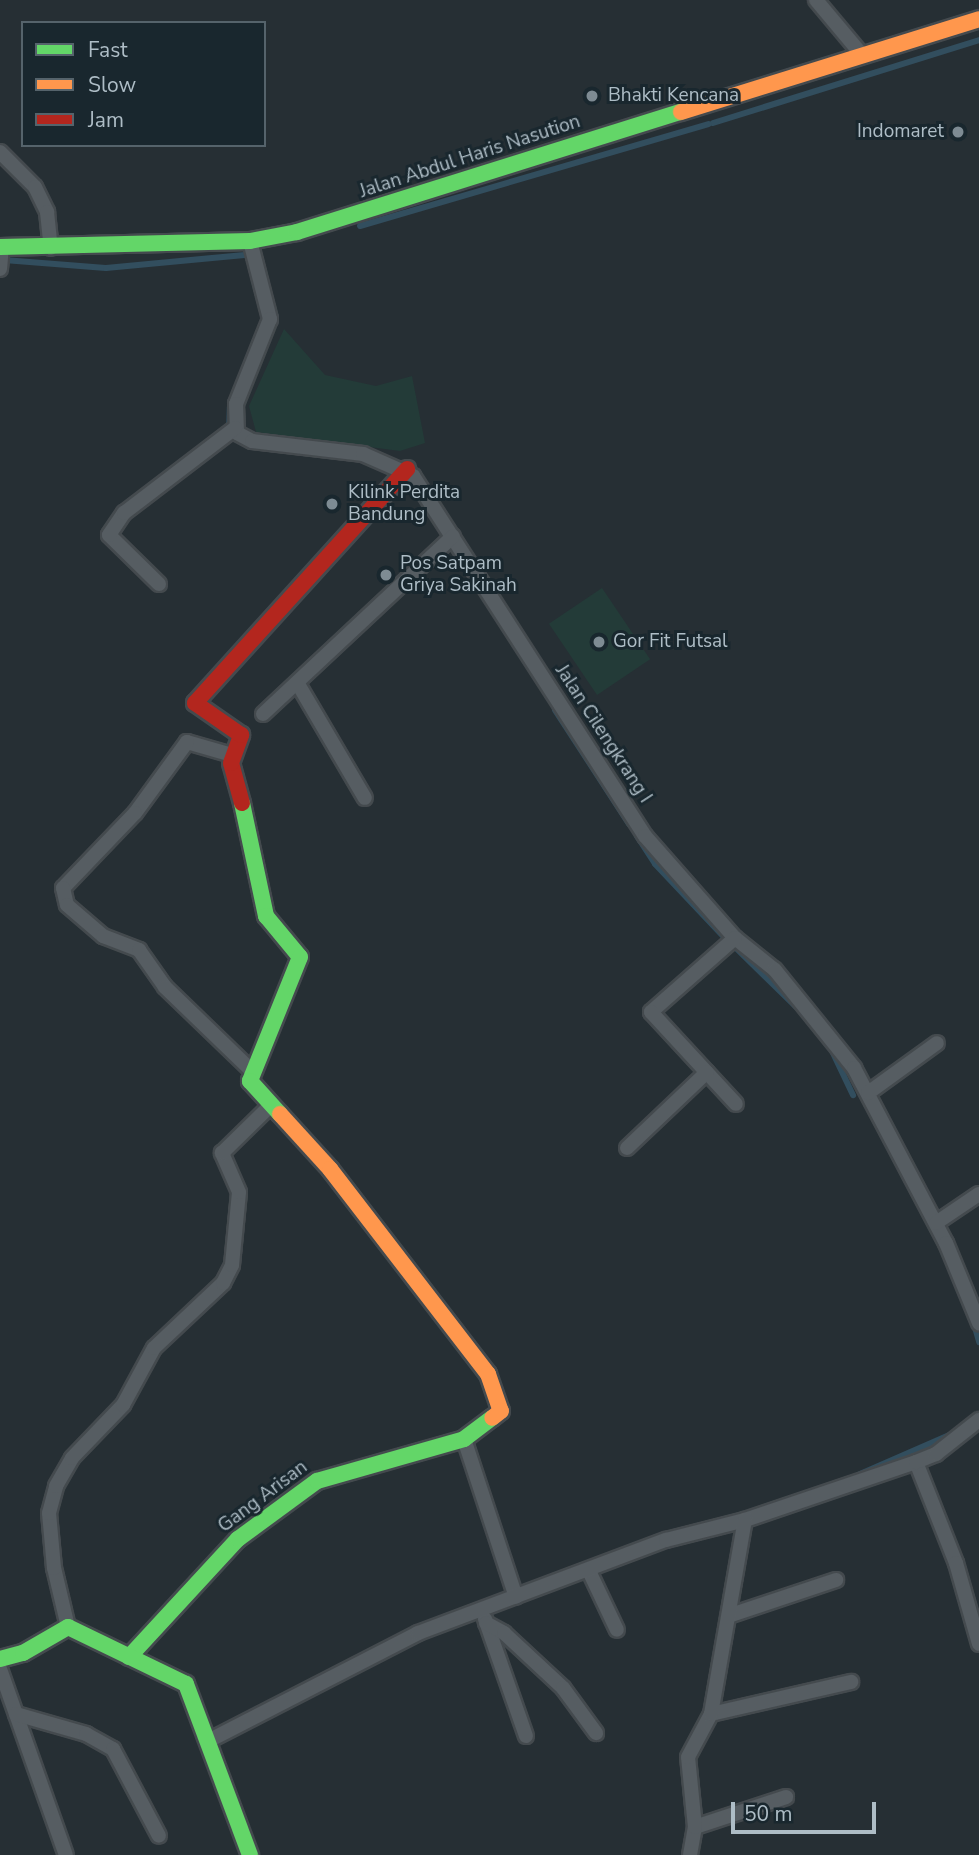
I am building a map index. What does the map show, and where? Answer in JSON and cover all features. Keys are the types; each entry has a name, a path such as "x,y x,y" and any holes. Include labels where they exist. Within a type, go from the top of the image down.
{"main road":[{"name":"Jalan Abdul Haris Nasution","path":"1,247 51,248 250,241 354,216 979,19"},
{"path":"407,469 196,699 199,709 241,736 232,755 266,916 300,957 251,1070 250,1081 330,1169 488,1374 501,1410 464,1439"},
{"name":"Gang Arisan","path":"129,1657 167,1609 238,1539 317,1481 464,1439"},
{"path":"0,1659 23,1653 68,1627 129,1657 170,1671 186,1684 250,1855"}],"street":[{"path":"816,0 862,55"},
{"path":"0,152 35,187 47,212 51,248"},
{"path":"235,428 236,404 270,319 250,241"},
{"path":"0,270 1,247"},
{"path":"235,428 252,441 363,454 407,469"},
{"path":"159,584 110,542 109,535 124,513 235,428"},
{"name":"Jalan Cilengkrang I","path":"407,469 453,536 645,836 735,938 775,970 868,1093 936,1223 979,1323"},
{"path":"263,714 453,536"},
{"path":"298,684 365,798"},
{"path":"232,755 187,742 135,813 63,888 67,905 103,936 139,950 165,987 251,1070"},
{"path":"735,938 651,1010 736,1104"},
{"path":"868,1093 937,1043"},
{"path":"627,1148 707,1072"},
{"path":"68,1627 53,1555 50,1513 56,1486 72,1458 123,1405 154,1348 223,1283 232,1265 239,1192 222,1153 270,1106"},
{"path":"936,1223 979,1194"},
{"path":"208,1741 418,1633 666,1540 745,1520 916,1462 936,1454 979,1420"},
{"path":"464,1439 516,1597"},
{"path":"916,1462 956,1563 979,1644"},
{"path":"690,1855 695,1827 688,1757 711,1714 731,1615 745,1520"},
{"path":"589,1570 617,1630"},
{"path":"731,1615 836,1580"},
{"path":"481,1608 526,1736"},
{"path":"486,1623 504,1633 563,1688 596,1734"},
{"path":"0,1669 66,1855"},
{"path":"711,1714 851,1682"},
{"path":"16,1714 86,1734 113,1749 159,1836"},
{"path":"695,1827 786,1797"}],"green space":[{"path":"284,329 325,375 376,386 412,376 425,443 400,451 256,432 249,406"},
{"name":"Gor Fit Futsal","path":"602,588 650,659 597,695 549,624"}],"waterway":[{"path":"713,123 979,40"},
{"path":"360,226 708,124"},
{"path":"4,260 106,268 244,255"},
{"path":"229,431 230,407"},
{"path":"229,434 250,446"},
{"path":"555,710 629,824"},
{"path":"637,836 655,864 726,939"},
{"path":"733,945 796,1007"},
{"path":"832,1051 853,1095"},
{"path":"974,1324 979,1342"},
{"path":"860,1474 956,1432"}],"traffic: fast":[{"path":"0,247 250,241 297,232 681,112"},
{"path":"242,803 266,916 300,957 250,1081 280,1114"},
{"path":"129,1657 238,1539 317,1481 464,1439 492,1418"},
{"path":"0,1659 23,1653 68,1627 186,1684 250,1855"}],"traffic: slow":[{"path":"681,112 979,19"},
{"path":"280,1114 330,1169 488,1374 501,1411 492,1418"}],"traffic: jam":[{"path":"242,803 231,763 241,735 195,703 407,469"}],"place":[{"name":"Bhakti Kencana","path":"592,96"},
{"name":"Indomaret","path":"958,132"},
{"name":"Kilink Perdita Bandung","path":"332,504"},
{"name":"Pos Satpam Griya Sakinah","path":"386,575"},
{"name":"Gor Fit Futsal","path":"599,642"}]}
